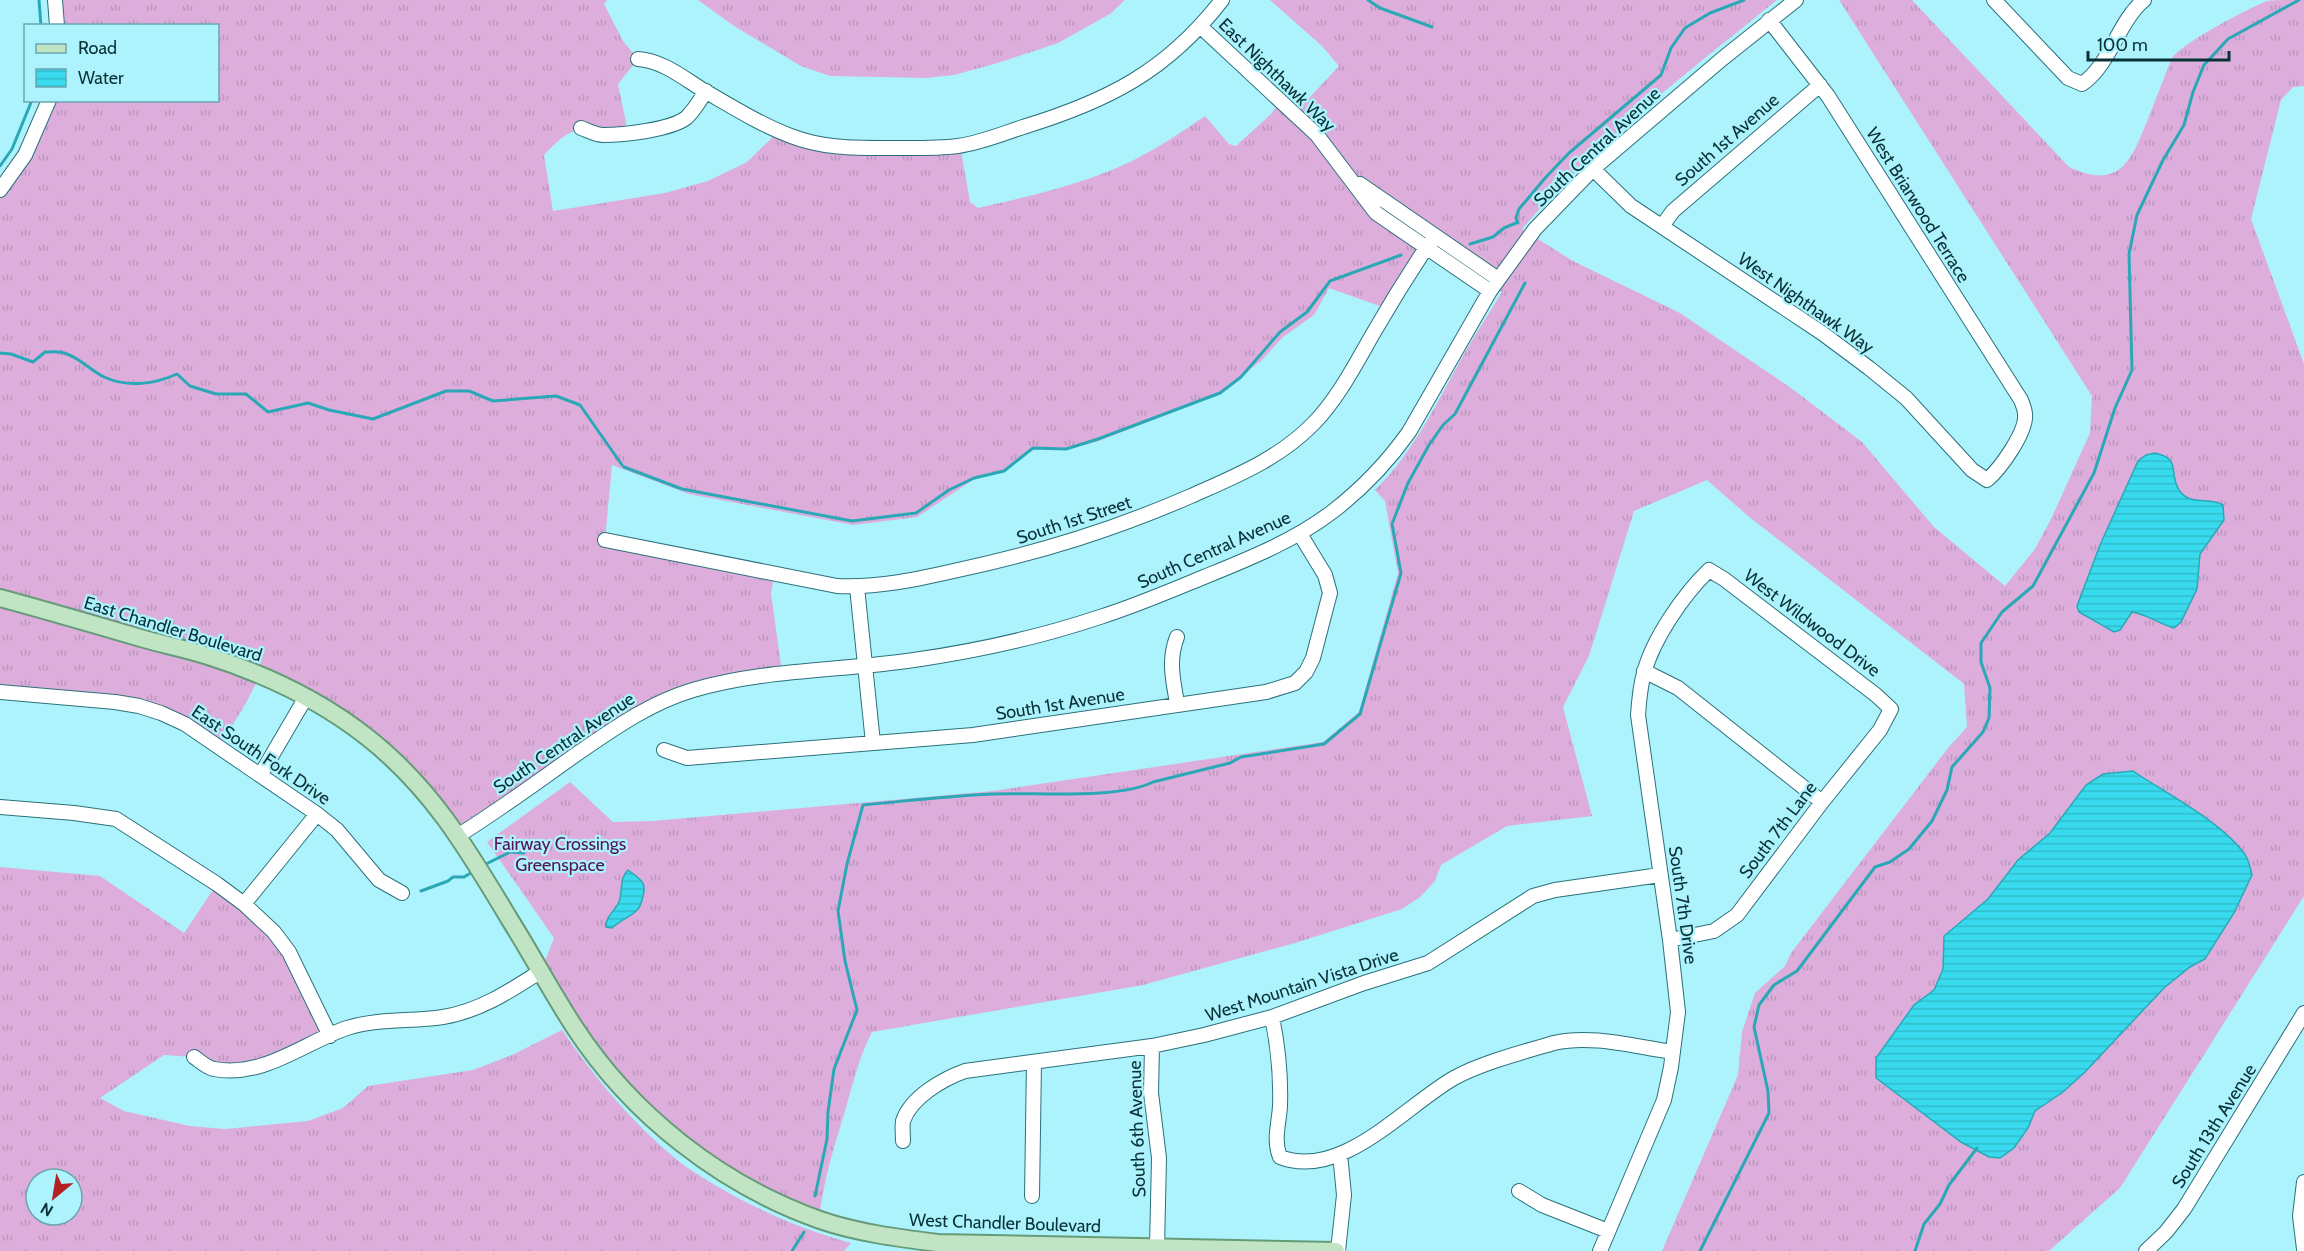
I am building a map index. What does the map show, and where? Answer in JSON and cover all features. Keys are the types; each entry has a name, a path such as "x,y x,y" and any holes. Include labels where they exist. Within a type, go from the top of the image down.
{"main road":[{"name":"East Chandler Boulevard","path":"0,598 207,655 261,675 306,697 368,738 403,770 459,835"},
{"name":"West Chandler Boulevard","path":"459,835 575,1028 601,1063 640,1108 691,1152 750,1189 812,1216 891,1237 968,1248 1156,1247 1337,1251"}],"street":[{"path":"55,0 57,24"},
{"path":"638,59 657,63 778,131 826,146 936,148 960,145 1055,118 1110,95 1151,70 1176,51 1201,27 1222,0"},
{"name":"South Central Avenue","path":"459,835 613,729 668,699 691,690 752,677 865,667 1002,644 1100,617 1227,568 1300,534 1354,494 1377,473 1394,452 1409,432 1494,285 1531,235 1593,169 1769,20 1796,0"},
{"path":"1994,0 2068,78 2082,84 2093,77 2124,23 2144,0"},
{"name":"West Briarwood Terrace","path":"1769,20 1820,85 2021,400 2025,415 2024,427 1997,472 1987,480"},
{"name":"East Nighthawk Way","path":"1201,27 1317,135 1376,213 1430,241 1494,285"},
{"name":"South 1st Avenue","path":"1662,226 1673,211 1820,85"},
{"path":"580,128 600,135 658,128 676,123 692,111 706,91"},
{"path":"0,189 25,155 48,102"},
{"name":"West Nighthawk Way","path":"1593,169 1620,197 1822,333 1906,398 1972,470 1987,480"},
{"name":"South 1st Street","path":"605,540 837,586 857,587 1015,558 1134,521 1250,471 1294,442 1315,422 1332,401 1410,270 1430,241"},
{"name":"South 1st Avenue","path":"664,750 687,758 973,735 1266,692 1295,683 1306,672 1313,658 1330,593 1325,575 1300,534"},
{"name":"South 7th Drive","path":"1600,1251 1664,1100 1678,1012 1671,940 1638,715 1644,671 1663,633 1683,601 1709,570"},
{"name":"West Wildwood Drive","path":"1709,570 1876,695 1891,709"},
{"path":"857,587 873,743"},
{"path":"1177,637 1171,651 1177,704"},
{"path":"1644,671 1678,688 1822,802"},
{"name":"East South Fork Drive","path":"0,692 115,702 138,706 185,724 317,814 337,830 379,880 402,893"},
{"path":"261,774 306,697"},
{"name":"South 7th Lane","path":"1671,940 1714,931 1737,915 1822,802 1880,730 1891,709"},
{"path":"0,807 116,819 217,884 244,904 274,932 289,952 330,1036"},
{"path":"244,904 317,814"},
{"name":"West Mountain Vista Drive","path":"903,1141 903,1123 911,1107 945,1080 965,1071 1152,1046 1272,1017 1364,983 1428,963 1533,896 1555,890 1660,874"},
{"path":"194,1058 212,1069 237,1070 260,1066 282,1059 348,1028 459,1013 491,1001 542,971"},
{"name":"South 13th Avenue","path":"2146,1251 2166,1232 2184,1209 2304,1013"},
{"path":"1272,1017 1279,1052 1280,1107 1275,1146 1280,1157 1294,1163 1340,1154 1367,1140 1456,1077 1554,1042 1594,1040 1673,1052"},
{"name":"South 6th Avenue","path":"1152,1046 1151,1093 1159,1158 1156,1247"},
{"path":"1032,1196 1034,1062"},
{"path":"1337,1251 1344,1195 1340,1154"},
{"path":"2304,1182 2300,1216 2304,1249"},
{"path":"1519,1191 1542,1205 1608,1231"}],"green space":[{"name":"Fairway Crossings Greenspace","path":"55,0 607,0 604,4 623,41 638,59 618,84 626,122 625,133 580,129 564,137 544,155 553,211 665,193 708,181 747,162 779,131 826,146 960,145 970,202 978,208 1097,176 1152,150 1205,116 1229,144 1236,146 1271,114 1281,100 1295,113 1339,66 1322,46 1270,0 1777,0 1644,108 1581,166 1522,229 1573,261 1680,313 1791,388 1862,442 1934,527 2005,586 2035,549 2052,517 2090,433 2092,396 1839,0 1912,0 2069,167 2087,174 2101,175 2112,173 2129,159 2142,134 2172,58 2179,51 2216,26 2267,1 2304,0 2304,86 2293,87 2281,100 2251,219 2304,364 2304,896 2120,1188 2049,1251 1662,1251 1738,1075 1742,1032 1755,993 1785,966 1791,953 1948,748 1967,727 1964,684 1748,516 1707,480 1634,511 1589,656 1563,707 1592,816 1507,826 1441,865 1435,881 1420,897 1402,909 1295,943 1143,985 872,1032 860,1061 833,1151 819,1220 751,1189 640,1108 541,971 554,938 487,842 570,782 613,822 653,821 993,791 1323,742 1359,712 1398,573 1385,501 1375,490 1403,458 1415,440 1502,292 1430,242 1388,309 1329,288 1314,315 1283,337 1261,361 1215,396 1096,442 1064,450 1031,449 1003,471 973,480 917,517 853,525 689,494 612,465 605,540 775,573 771,593 782,673 668,699 459,835 368,738 260,675 219,747 161,713 0,692 0,190 48,102 219,102 219,24 57,24"},
{"path":"698,0 1125,0 1110,14 1058,43 954,75 926,78 830,76 801,66 734,26"},
{"path":"0,867 100,876 184,933 217,884 274,932 330,1036 237,1070 194,1057 164,1055 100,1098 124,1111 190,1126 225,1129 308,1121 343,1108 368,1086 473,1070 512,1055 562,1030 614,1098 659,1145 682,1164 719,1188 756,1207 793,1224 851,1243 844,1251 0,1251"}],"water":[{"path":"2155,453 2169,459 2172,463 2176,483 2183,495 2194,500 2218,502 2223,505 2224,520 2200,554 2197,589 2181,622 2174,628 2132,612 2120,630 2114,632 2079,612 2077,606 2100,545 2138,461 2146,455"},
{"path":"2133,771 2207,819 2234,841 2246,855 2252,875 2234,913 2205,959 2190,967 2164,988 2085,1072 2063,1092 2035,1111 2028,1128 2014,1148 2000,1158 1989,1157 1961,1142 1876,1078 1876,1058 1914,1005 1934,990 1943,969 1944,936 1988,899 2018,860 2050,833 2086,785 2103,774"},
{"path":"628,870 644,885 641,903 635,912 612,928 606,927 609,917 619,902 622,881"}],"waterway":[{"path":"39,0 41,24"},
{"path":"1368,0 1380,8 1432,27"},
{"path":"1518,223 1516,218 1519,209 1569,153 1661,75 1671,48 1685,28 1710,13 1744,0"},
{"path":"1700,1251 1769,1113 1768,1091 1754,1027 1759,1005 1774,985 1797,971 1875,867 1890,862 1909,849 1932,821 1947,790 1952,767 1983,732 1989,718 1990,688 1981,662 1981,643 2002,612 2033,586 2094,473 2115,408 2132,370 2129,254 2137,215 2163,160 2184,125 2193,92 2204,65 2228,39 2299,0"},
{"path":"0,166 12,149 31,102"},
{"path":"1470,244 1493,237 1504,228 1516,223"},
{"path":"624,467 682,489 852,521 916,513 949,490 974,478 1004,471 1033,448 1066,449 1220,393 1241,377 1280,332 1307,312 1330,281 1401,255"},
{"path":"815,1196 827,1139 834,1069 857,1010 845,961 838,911 847,864 863,805 992,794 1075,794 1119,791 1230,763 1241,757 1324,744 1360,714 1401,573 1392,524 1408,483 1429,445 1443,425 1455,414 1525,283"},
{"path":"0,353 11,354 33,362 45,352 62,352 75,357 104,377 122,383 151,382 177,374 190,386 216,394 246,394 268,412 308,403 373,419 446,391 469,391 493,401 556,396 580,405 622,465"},
{"path":"482,866 510,852 524,853"},
{"path":"421,891 453,877 464,877 474,871"},
{"path":"1915,1251 1924,1224 1940,1204 1949,1185 1977,1148"},
{"path":"792,1251 804,1232"}]}
